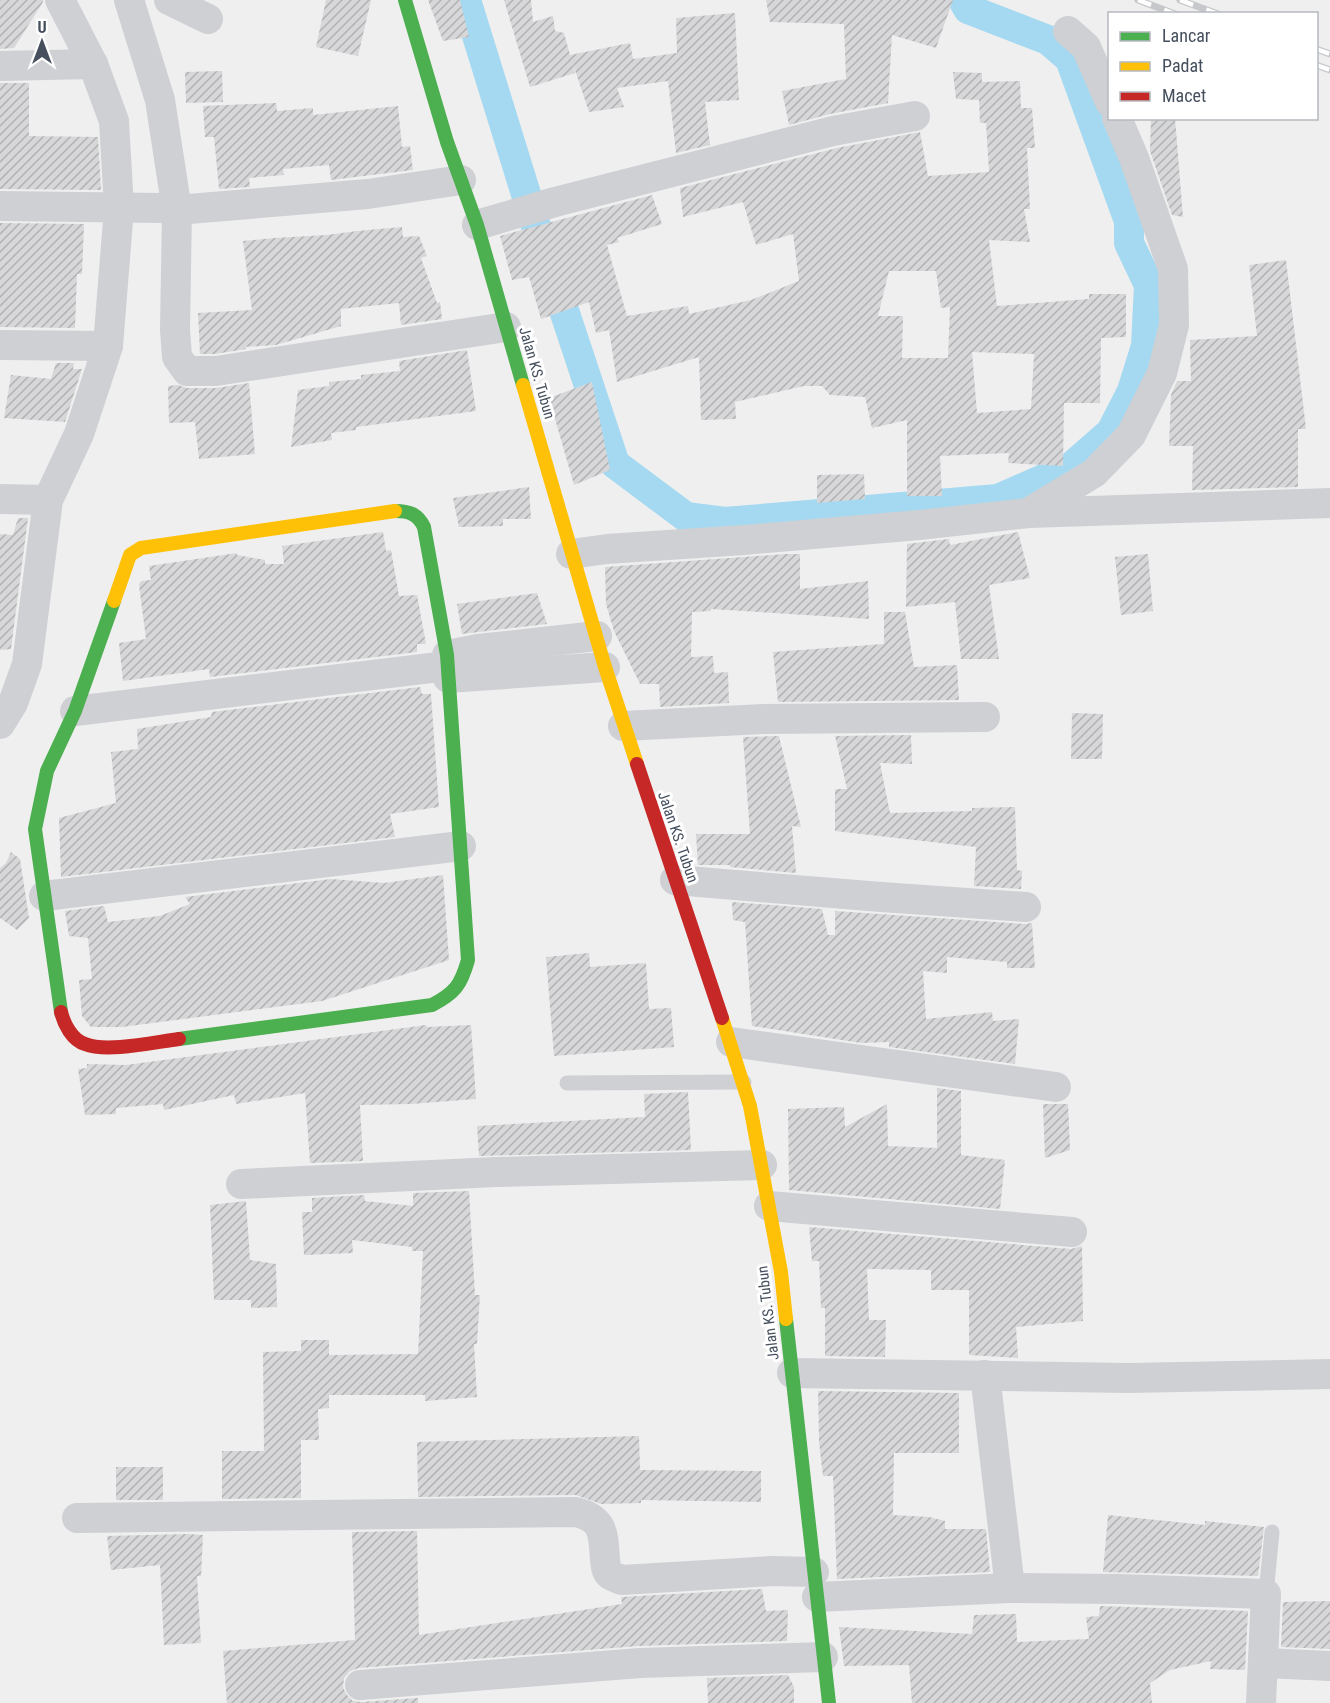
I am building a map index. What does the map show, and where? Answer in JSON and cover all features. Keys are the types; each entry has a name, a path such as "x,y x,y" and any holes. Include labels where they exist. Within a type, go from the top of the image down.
{"street":[{"path":"0,724 13,703 13,663 48,500 79,434 108,346 123,208 114,121 93,64 60,0"},
{"path":"129,0 160,100 170,209 177,357 187,371 216,371 506,327"},
{"path":"169,0 208,19"},
{"name":"Jalan KS. Tubun","path":"405,0 460,180 477,225 571,554 623,726 744,1082 762,1165 781,1272 829,1703"},
{"path":"1068,31 1086,47 1108,97"},
{"path":"0,66 93,64"},
{"path":"477,225 555,202 832,130 915,116"},
{"path":"1029,513 1094,473 1131,435 1162,373 1174,325 1173,269 1134,158 1118,120"},
{"path":"0,207 170,209 368,194 460,180"},
{"path":"0,345 108,346"},
{"path":"0,499 48,500"},
{"path":"571,554 607,549 872,529 1029,513 1330,503"},
{"path":"395,511 411,512 420,518 424,527 447,667 468,960 463,980 457,990 432,1005 124,1046 92,1047 76,1041 68,1031 61,1014 35,829 47,771 75,711 130,555 141,548 395,511"},
{"path":"447,667 478,650 597,636"},
{"path":"75,711 447,667 605,667"},
{"path":"623,726 764,719 985,717"},
{"path":"44,896 461,846"},
{"path":"675,880 1026,907"},
{"path":"731,1042 1056,1086"},
{"path":"241,1184 496,1172 762,1165"},
{"path":"769,1206 1072,1232"},
{"path":"792,1372 1128,1378 1330,1374"},
{"path":"985,1375 1010,1588"},
{"path":"77,1518 576,1512 587,1514 598,1523 602,1529 606,1571 611,1576 622,1580 772,1571 815,1584 1266,1594 1261,1703"},
{"path":"360,1685 640,1664 823,1657"},
{"path":"1263,1663 1330,1666"}],"lane":[{"path":"567,1083 744,1082"},
{"path":"1266,1594 1272,1532"}],"building":[{"path":"0,0 43,0 14,48 0,49"},
{"path":"326,0 371,0 358,56 316,47"},
{"path":"428,0 460,0 469,37 443,41"},
{"path":"504,0 531,0 533,22 553,16 555,31 564,33 570,55 630,43 633,59 677,53 676,18 735,13 739,100 705,102 710,145 676,153 668,81 617,88 624,107 589,112 573,64 575,73 530,87"},
{"path":"766,0 953,0 936,48 892,35 888,103 830,114 789,125 782,91 846,79 844,24 770,22"},
{"path":"222,71 223,102 186,103 185,72"},
{"path":"953,72 982,73 982,82 1020,81 1021,108 1032,108 1035,148 1027,148 1030,209 1024,209 1030,242 989,240 997,306 1089,299 1089,294 1126,294 1126,337 1101,338 1100,403 1064,403 1063,466 1008,463 1009,453 940,456 942,496 907,496 907,420 872,428 865,397 830,395 822,386 804,386 735,402 736,419 701,420 699,357 617,382 609,330 596,333 589,302 541,319 529,277 512,280 500,236 652,195 662,224 617,238 619,242 607,245 627,316 688,306 689,314 751,300 799,281 793,234 756,245 743,202 683,217 680,188 837,148 920,132 928,176 989,172 986,123 980,123 979,100 956,99","holes":["889,271 936,271 941,308 950,307 948,358 902,358 903,316 878,316","972,352 1034,354 1031,409 977,413"]},
{"path":"0,83 29,83 29,136 98,137 101,190 0,189"},
{"path":"276,103 277,111 313,108 313,115 398,106 402,147 410,146 413,170 331,180 329,165 283,169 284,175 249,178 250,187 219,189 214,137 205,137 203,106"},
{"path":"1151,120 1175,120 1183,217 1172,215 1150,151"},
{"path":"0,223 84,224 82,274 77,274 75,328 0,327"},
{"path":"402,227 403,237 419,236 427,256 421,258 437,303 440,302 442,319 401,325 399,303 341,309 341,326 276,345 200,354 198,313 252,310 243,241"},
{"path":"1286,260 1306,429 1298,429 1298,487 1192,490 1193,446 1169,446 1171,395 1177,381 1191,381 1190,340 1257,336 1249,265"},
{"path":"467,350 476,411 356,427 356,430 331,433 332,440 291,447 298,390 329,386 329,382 361,379 361,375 400,371 399,361"},
{"path":"56,363 74,363 73,369 82,369 65,422 4,418 11,375 51,379"},
{"path":"592,382 610,470 574,485 549,398"},
{"path":"249,383 255,454 199,459 195,422 169,423 168,386 216,388"},
{"path":"864,474 865,499 817,503 817,475"},
{"path":"529,487 531,519 503,519 503,526 459,527 453,498"},
{"path":"18,518 28,518 11,649 0,650 0,534 13,535"},
{"path":"383,532 386,551 391,550 399,596 417,595 426,644 417,644 417,652 210,677 209,669 123,681 119,643 146,639 139,585 141,581 151,580 149,566 237,553 237,555 265,560 265,564 284,564 282,546"},
{"path":"1018,532 1030,578 989,585 999,659 961,659 955,602 906,607 907,544 949,539 950,545"},
{"path":"800,554 800,589 868,581 869,619 711,609 711,611 692,612 691,657 713,656 714,673 728,672 729,703 660,707 659,684 640,684 614,631 606,604 605,567"},
{"path":"1148,554 1153,611 1121,615 1115,557"},
{"path":"537,593 547,624 462,634 457,604"},
{"path":"884,612 905,612 914,667 957,665 959,700 778,702 773,652 884,644"},
{"path":"420,687 422,694 431,694 439,807 390,814 395,837 61,877 59,818 116,803 111,752 138,749 137,729 211,717 212,712"},
{"path":"1072,713 1103,714 1102,759 1071,759"},
{"path":"911,735 912,764 880,763 890,813 972,811 972,808 1015,807 1017,870 1022,871 1021,889 974,886 976,847 835,831 835,789 847,789 835,736"},
{"path":"779,736 801,827 792,826 796,873 730,867 730,865 698,865 696,834 750,834 743,737"},
{"path":"11,852 20,859 29,918 17,930 0,918 0,868 6,863"},
{"path":"443,875 449,960 322,1001 122,1027 91,1027 82,1016 79,980 92,979 88,938 69,936 65,911 104,906 108,922 160,916 190,904 185,897 331,879 384,883"},
{"path":"732,902 822,909 828,935 835,935 835,911 1032,923 1035,968 1007,968 1007,962 947,957 947,973 923,971 926,1019 992,1012 993,1021 1019,1019 1015,1064 889,1047 889,1042 861,1043 752,1026 745,922 733,920"},
{"path":"589,953 590,967 646,963 649,1009 671,1008 674,1047 554,1056 546,957"},
{"path":"426,1025 427,1027 471,1025 476,1099 360,1105 363,1161 310,1163 305,1093 236,1104 234,1095 164,1110 163,1104 116,1108 116,1114 85,1115 78,1069 87,1068 87,1064 126,1065"},
{"path":"937,1088 961,1091 961,1155 1005,1160 1000,1209 789,1190 788,1109 844,1107 845,1127 887,1104 888,1146 937,1148"},
{"path":"688,1092 691,1150 479,1156 477,1126 645,1117 644,1094"},
{"path":"1043,1104 1068,1104 1070,1150 1045,1158"},
{"path":"469,1191 475,1295 480,1295 477,1344 474,1344 477,1397 425,1401 425,1395 329,1395 329,1408 318,1409 319,1440 301,1440 301,1498 222,1499 222,1451 264,1451 263,1352 301,1351 301,1340 329,1340 329,1355 418,1354 423,1251 412,1251 412,1247 352,1240 353,1253 304,1255 302,1212 312,1212 312,1198 364,1195 365,1201 413,1206 413,1193"},
{"path":"246,1201 250,1260 276,1264 277,1307 251,1308 251,1300 214,1300 210,1205"},
{"path":"809,1227 1071,1249 1082,1246 1083,1321 1016,1327 1018,1358 969,1355 969,1290 931,1290 931,1270 867,1269 869,1320 886,1320 885,1357 825,1356 825,1308 821,1308 819,1261 812,1261"},
{"path":"818,1391 959,1393 959,1453 894,1453 893,1515 929,1517 945,1521 945,1529 986,1529 990,1572 837,1579 833,1476 823,1476 819,1442"},
{"path":"639,1436 640,1470 761,1471 761,1502 641,1500 641,1503 601,1504 576,1495 418,1497 417,1442"},
{"path":"116,1467 163,1467 163,1500 116,1500"},
{"path":"1108,1515 1205,1525 1205,1521 1264,1527 1258,1576 1103,1572"},
{"path":"417,1531 419,1635 622,1604 621,1597 762,1589 766,1611 788,1610 787,1641 639,1646 359,1668 350,1671 344,1678 343,1687 353,1701 418,1698 418,1703 227,1703 223,1651 355,1640 352,1532"},
{"path":"203,1535 201,1576 197,1576 201,1643 164,1645 160,1565 111,1570 107,1536"},
{"path":"1330,1601 1330,1649 1281,1647 1283,1602"},
{"path":"1100,1606 1248,1611 1245,1670 1210,1669 1211,1661 1170,1670 1150,1683 1152,1703 912,1703 909,1665 844,1666 839,1627 972,1634 974,1615 1016,1614 1017,1642 1089,1639 1086,1617 1099,1616"},
{"path":"788,1675 794,1687 794,1703 708,1703 707,1678"}],"waterway":[{"path":"466,0 534,220 615,464 686,517 725,522 998,499 1071,467 1111,432 1132,391 1146,346 1149,285 1129,243 1129,221 1070,59 1048,40 968,9 963,0"}],"railway":[{"path":"1138,0 1170,12"},
{"path":"1180,0 1213,12"},
{"path":"1318,50 1330,54"},
{"path":"1318,66 1330,70"}],"traffic: fast":[{"path":"405,0 447,142 477,225 523,385"},
{"path":"179,1039 432,1005 452,992 463,976 468,960 447,655 424,527 412,514 395,511"},
{"path":"61,1012 35,829 47,771 75,711 114,601"},
{"path":"786,1319 829,1703"}],"traffic: slow":[{"path":"523,385 605,667 637,764"},
{"path":"114,601 130,555 141,548 395,511"},
{"path":"722,1018 750,1106 781,1272 786,1319"}],"traffic: jam":[{"path":"637,764 722,1018"},
{"path":"61,1012 72,1035 85,1044 106,1047 131,1046 179,1039"}]}
